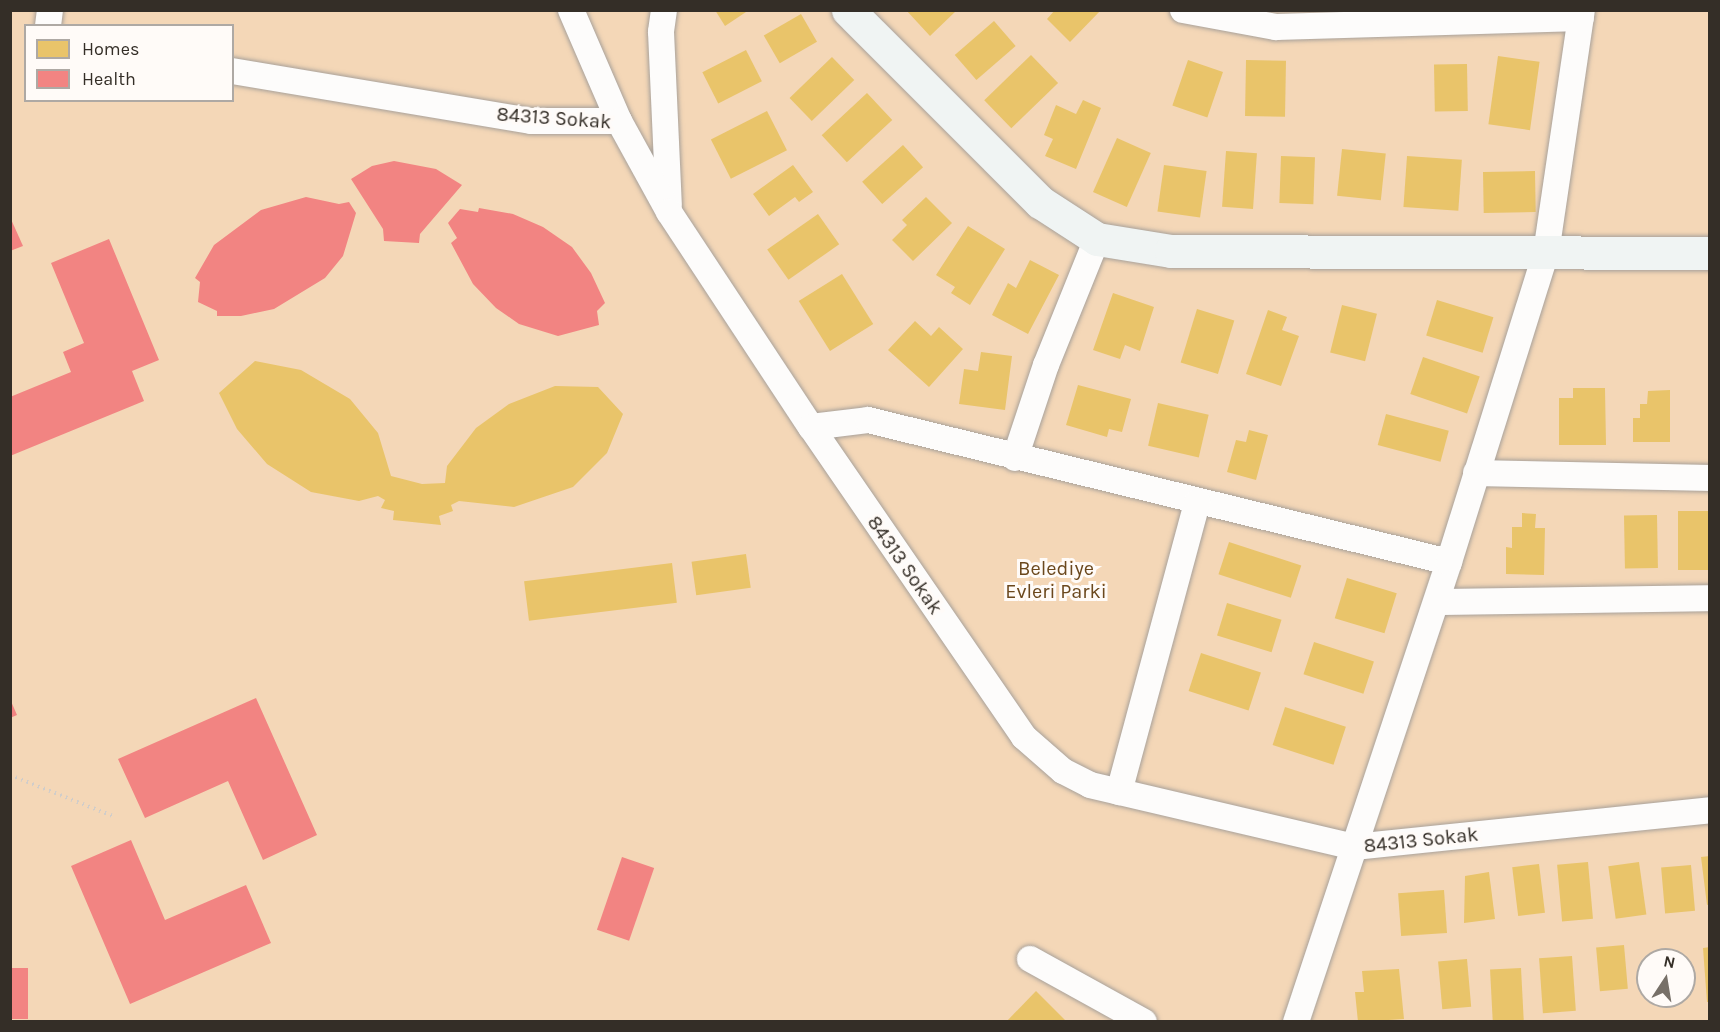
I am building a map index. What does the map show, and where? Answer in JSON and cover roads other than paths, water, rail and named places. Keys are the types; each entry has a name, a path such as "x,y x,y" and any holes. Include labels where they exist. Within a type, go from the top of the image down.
{"street":[{"path":"571,10 619,120"},
{"path":"664,10 661,32 669,212"},
{"path":"848,10 1040,202 1097,239 1171,251 1710,253"},
{"path":"1183,10 1276,27 1581,14 1546,253 1437,602 1296,1022"},
{"name":"84313 Sokak","path":"234,71 531,121 619,120 669,212 811,428 1024,737 1063,771 1090,785 1354,847 1710,810"},
{"path":"1015,458 1046,365 1097,239"},
{"path":"811,428 868,420 1015,458 1449,562"},
{"path":"1476,473 1710,478"},
{"path":"1119,792 1197,502"},
{"path":"1437,602 1710,598"},
{"path":"1030,959 1144,1022"}],"park label":[{"name":"Belediye Evleri Parki","path":"1056,580"}]}
